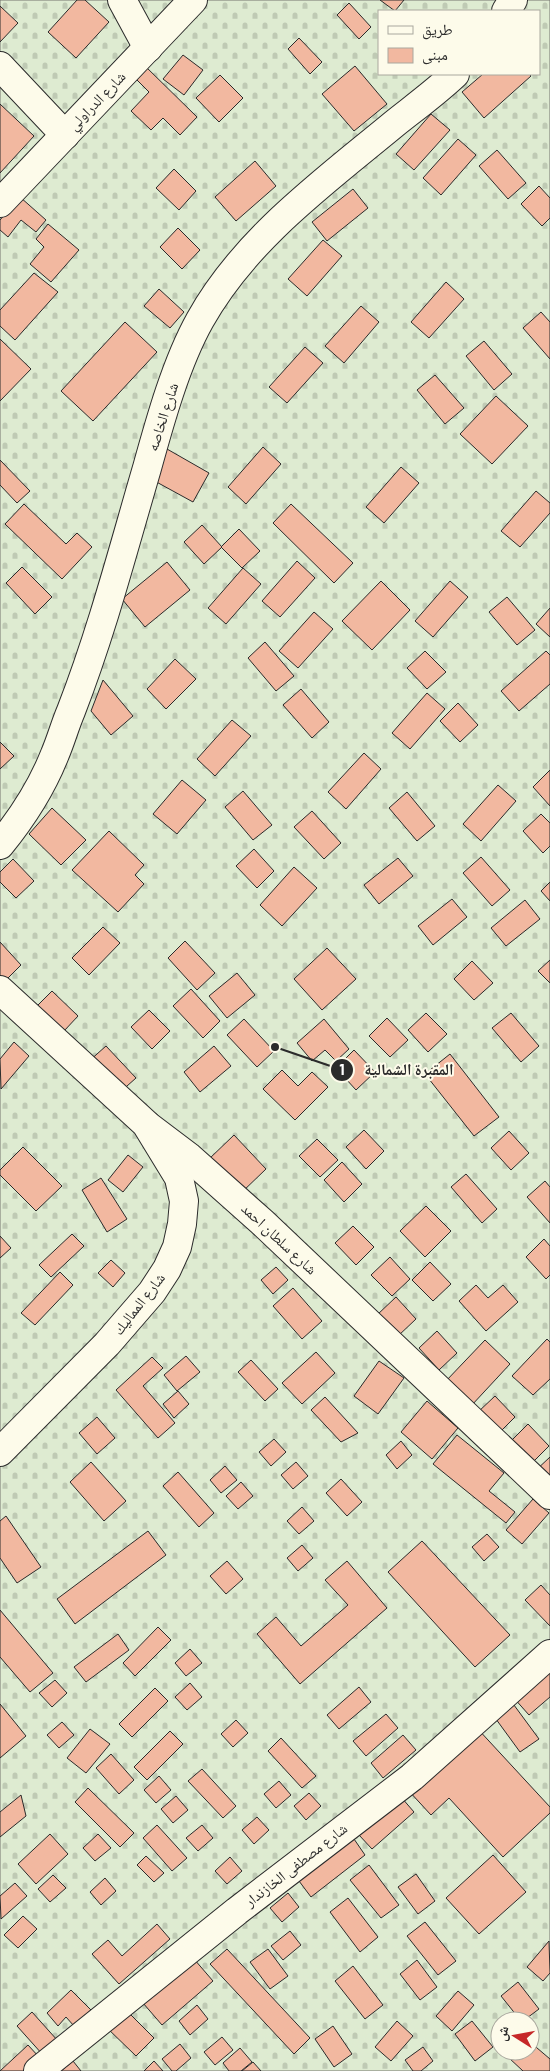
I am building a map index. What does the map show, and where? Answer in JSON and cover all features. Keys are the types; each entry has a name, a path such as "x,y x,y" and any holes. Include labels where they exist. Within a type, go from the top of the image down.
{"street":[{"path":"122,0 148,48"},
{"name":"شارع الدراولي","path":"0,202 193,0"},
{"path":"0,66 65,135"},
{"name":"شارع الخاصه","path":"0,845 26,808 55,755 101,628 158,429 184,354 200,321 219,290 276,226 311,192 453,75"},
{"name":"شارع سلطان احمد","path":"0,990 146,1124 189,1158 262,1222 550,1495"},
{"name":"شارع المماليك","path":"0,1452 134,1314 152,1292 173,1254 182,1224 184,1201 179,1178 146,1124"},
{"name":"شارع مصطفى الخازندار","path":"38,2071 237,1911 412,1776 550,1654"}],"green space":[{"path":"0,0 550,0 550,2071 0,2071"}],"building":[{"path":"77,0 85,0 109,22 76,58 48,32"},
{"path":"380,0 404,0 396,10"},
{"path":"349,3 371,27 359,39 337,15"},
{"path":"0,6 18,23 0,42"},
{"path":"299,38 322,62 310,74 288,49"},
{"path":"183,55 203,70 184,95 163,79"},
{"path":"144,65 197,117 180,135 163,118 151,130 131,111 149,92 133,76"},
{"path":"355,66 387,104 354,131 322,94"},
{"path":"220,75 243,98 219,122 196,98"},
{"path":"482,75 531,76 484,118 462,92"},
{"path":"0,104 34,136 0,173"},
{"path":"431,114 450,130 414,170 396,154"},
{"path":"458,139 476,155 441,195 423,178"},
{"path":"497,150 526,183 508,199 479,166"},
{"path":"255,161 276,186 236,221 215,197"},
{"path":"174,169 196,191 179,210 156,188"},
{"path":"539,186 550,198 550,218 542,226 521,204"},
{"path":"353,189 368,208 327,241 312,222"},
{"path":"20,197 46,220 36,232 21,220 8,237 0,230 0,220"},
{"path":"48,224 79,250 51,282 30,264 44,247 36,239"},
{"path":"178,228 200,250 182,269 160,247"},
{"path":"323,240 342,256 307,296 288,279"},
{"path":"34,273 58,292 15,340 0,326 0,310"},
{"path":"446,282 464,299 429,338 411,322"},
{"path":"159,289 184,312 170,328 144,306"},
{"path":"361,306 379,322 344,363 325,346"},
{"path":"541,312 550,322 550,359 523,328"},
{"path":"125,322 157,352 93,421 61,391"},
{"path":"0,339 31,369 0,401"},
{"path":"484,341 512,374 494,390 466,356"},
{"path":"305,347 323,363 287,403 269,387"},
{"path":"435,375 464,408 445,424 417,390"},
{"path":"496,396 528,426 492,464 460,434"},
{"path":"263,447 281,464 246,504 228,487"},
{"path":"167,449 209,473 193,502 151,479"},
{"path":"0,460 30,491 17,503 0,485"},
{"path":"401,467 419,483 384,523 366,507"},
{"path":"536,491 550,503 550,513 520,547 501,531"},
{"path":"24,504 66,544 77,533 92,547 62,579 5,524"},
{"path":"291,504 353,563 334,583 273,523"},
{"path":"202,525 222,547 204,564 184,542"},
{"path":"239,529 260,551 242,568 221,547"},
{"path":"297,561 315,578 280,617 262,601"},
{"path":"167,562 190,590 145,627 122,599"},
{"path":"22,567 52,597 35,614 6,583"},
{"path":"243,568 261,584 226,624 208,608"},
{"path":"381,581 410,610 372,650 342,621"},
{"path":"450,581 468,597 433,637 415,621"},
{"path":"507,597 535,630 517,645 489,612"},
{"path":"550,608 550,637 536,624"},
{"path":"314,612 333,629 298,668 279,651"},
{"path":"265,642 294,676 276,691 248,658"},
{"path":"425,651 446,672 427,689 407,668"},
{"path":"546,651 550,655 550,684 519,711 501,691"},
{"path":"175,659 196,679 166,709 147,689"},
{"path":"103,680 133,716 111,735 91,711"},
{"path":"301,689 329,722 312,738 283,705"},
{"path":"427,693 445,709 410,749 392,733"},
{"path":"458,703 478,725 460,742 440,721"},
{"path":"232,720 251,736 215,776 197,759"},
{"path":"0,742 14,756 0,769"},
{"path":"364,753 381,769 346,809 328,792"},
{"path":"550,770 550,806 533,787"},
{"path":"182,780 206,800 177,834 153,814"},
{"path":"498,785 516,801 481,841 463,824"},
{"path":"243,791 272,825 253,840 225,807"},
{"path":"407,792 435,826 417,841 389,808"},
{"path":"52,808 86,840 61,865 29,834"},
{"path":"312,811 341,843 324,859 294,827"},
{"path":"541,814 550,823 550,846 543,853 523,831"},
{"path":"109,831 144,865 135,875 144,884 118,912 72,870"},
{"path":"254,849 274,871 257,888 236,866"},
{"path":"481,857 510,890 492,906 463,873"},
{"path":"398,858 413,876 379,904 364,885"},
{"path":"13,859 34,881 16,898 0,882 0,872"},
{"path":"294,867 317,888 282,926 260,905"},
{"path":"550,882 550,901 541,891"},
{"path":"452,899 467,917 433,945 418,926"},
{"path":"525,900 540,919 506,946 491,928"},
{"path":"103,927 120,943 89,975 72,958"},
{"path":"185,941 215,973 197,990 168,958"},
{"path":"0,942 21,965 4,982 0,977"},
{"path":"327,948 356,979 322,1010 294,979"},
{"path":"550,960 550,983 538,971"},
{"path":"472,961 493,983 474,1000 454,979"},
{"path":"237,973 255,995 227,1018 209,996"},
{"path":"191,989 220,1021 203,1038 173,1006"},
{"path":"52,991 78,1016 64,1031 37,1006"},
{"path":"149,1010 170,1031 152,1049 131,1027"},
{"path":"426,1013 447,1034 428,1052 408,1030"},
{"path":"511,1013 539,1046 521,1062 492,1028"},
{"path":"387,1018 408,1040 390,1057 369,1036"},
{"path":"244,1019 274,1051 257,1067 227,1035"},
{"path":"324,1019 349,1049 336,1061 325,1050 312,1061 297,1043"},
{"path":"14,1042 29,1056 1,1089 0,1059"},
{"path":"106,1046 136,1078 118,1094 88,1062"},
{"path":"214,1046 231,1066 200,1092 184,1072"},
{"path":"354,1050 375,1072 356,1090 336,1068"},
{"path":"450,1054 499,1117 474,1136 425,1074"},
{"path":"282,1070 298,1086 312,1072 328,1087 295,1120 263,1089"},
{"path":"364,1130 384,1151 366,1169 346,1147"},
{"path":"509,1131 529,1153 511,1170 491,1148"},
{"path":"234,1135 266,1169 240,1194 208,1160"},
{"path":"317,1139 338,1160 320,1177 299,1156"},
{"path":"23,1147 62,1186 36,1211 0,1175 0,1170"},
{"path":"128,1155 143,1167 123,1192 108,1180"},
{"path":"342,1162 362,1184 344,1202 324,1180"},
{"path":"466,1174 497,1209 482,1223 451,1187"},
{"path":"101,1178 127,1219 107,1232 82,1190"},
{"path":"545,1181 550,1187 550,1223 527,1197"},
{"path":"426,1206 451,1231 425,1257 400,1231"},
{"path":"353,1226 374,1247 356,1265 335,1243"},
{"path":"72,1234 84,1246 51,1277 39,1265"},
{"path":"0,1236 11,1248 0,1258"},
{"path":"544,1239 550,1246 550,1275 546,1279 526,1257"},
{"path":"390,1257 410,1279 392,1296 371,1275"},
{"path":"111,1260 125,1273 113,1287 98,1273"},
{"path":"430,1262 451,1284 433,1301 412,1280"},
{"path":"276,1267 288,1280 273,1294 261,1280"},
{"path":"60,1272 73,1285 35,1325 21,1313"},
{"path":"476,1285 488,1298 503,1285 518,1302 486,1331 459,1301"},
{"path":"293,1288 322,1321 302,1339 273,1306"},
{"path":"396,1297 416,1319 398,1336 377,1315"},
{"path":"437,1331 457,1353 439,1370 419,1348"},
{"path":"547,1339 550,1342 550,1379 533,1395 512,1376"},
{"path":"485,1340 510,1364 471,1406 445,1382"},
{"path":"316,1352 335,1373 302,1404 282,1383"},
{"path":"186,1356 200,1372 177,1391 164,1375"},
{"path":"152,1357 163,1368 143,1386 175,1423 158,1438 116,1390"},
{"path":"251,1360 278,1389 265,1401 238,1372"},
{"path":"379,1361 404,1378 378,1414 354,1396"},
{"path":"178,1391 189,1404 174,1418 163,1404"},
{"path":"495,1396 515,1417 497,1435 477,1413"},
{"path":"325,1397 358,1433 341,1442 311,1410"},
{"path":"427,1401 458,1428 432,1459 401,1432"},
{"path":"97,1417 115,1438 97,1454 79,1433"},
{"path":"528,1424 549,1446 531,1464 510,1442"},
{"path":"457,1435 504,1473 489,1491 515,1512 506,1523 433,1464"},
{"path":"274,1439 286,1452 271,1466 259,1452"},
{"path":"401,1441 412,1455 397,1469 386,1455"},
{"path":"550,1457 550,1489 534,1472"},
{"path":"91,1462 126,1501 104,1521 70,1482"},
{"path":"296,1462 308,1476 293,1489 281,1475"},
{"path":"225,1466 237,1480 221,1493 210,1480"},
{"path":"178,1472 214,1513 199,1527 163,1486"},
{"path":"341,1479 362,1502 347,1516 326,1493"},
{"path":"241,1482 253,1496 238,1509 226,1496"},
{"path":"533,1499 549,1513 522,1544 506,1530"},
{"path":"302,1507 314,1521 299,1534 287,1521"},
{"path":"6,1516 41,1567 17,1583 0,1558 0,1521"},
{"path":"148,1531 166,1555 75,1624 57,1599"},
{"path":"487,1534 499,1547 484,1561 472,1547"},
{"path":"422,1541 510,1635 475,1667 388,1572"},
{"path":"302,1545 313,1558 298,1571 287,1558"},
{"path":"227,1561 243,1579 226,1594 210,1576"},
{"path":"347,1561 387,1608 300,1684 257,1634 276,1617 301,1646 348,1605 325,1580"},
{"path":"541,1585 550,1595 550,1626 525,1600"},
{"path":"0,1610 53,1673 30,1692 0,1657"},
{"path":"158,1627 171,1640 135,1676 123,1663"},
{"path":"118,1634 129,1650 86,1682 74,1667"},
{"path":"190,1649 202,1663 186,1676 175,1663"},
{"path":"550,1664 550,1697 529,1715 513,1697"},
{"path":"55,1680 67,1693 52,1707 39,1693"},
{"path":"190,1683 202,1697 187,1710 175,1697"},
{"path":"359,1687 371,1702 339,1729 327,1715"},
{"path":"155,1688 168,1701 132,1737 119,1724"},
{"path":"511,1701 539,1739 520,1752 493,1715"},
{"path":"0,1704 26,1736 0,1758"},
{"path":"386,1714 398,1728 366,1756 353,1741"},
{"path":"236,1720 248,1733 233,1747 221,1734"},
{"path":"62,1722 74,1735 59,1748 47,1735"},
{"path":"476,1727 550,1807 550,1813 503,1857 449,1798 431,1815 408,1790"},
{"path":"90,1729 110,1744 86,1773 67,1758"},
{"path":"170,1731 183,1744 147,1780 134,1767"},
{"path":"403,1735 416,1750 383,1778 371,1763"},
{"path":"281,1738 316,1776 302,1788 268,1751"},
{"path":"111,1754 134,1780 119,1794 96,1768"},
{"path":"202,1769 236,1806 223,1818 188,1781"},
{"path":"159,1776 171,1790 156,1803 144,1790"},
{"path":"279,1781 291,1795 276,1808 264,1794"},
{"path":"88,1788 134,1833 120,1847 75,1802"},
{"path":"309,1793 321,1806 306,1820 294,1806"},
{"path":"21,1795 26,1816 0,1837 0,1812"},
{"path":"176,1796 188,1810 173,1823 161,1809"},
{"path":"401,1797 414,1812 372,1849 359,1835"},
{"path":"257,1817 269,1830 254,1844 242,1830"},
{"path":"157,1825 187,1858 172,1871 143,1838"},
{"path":"202,1825 213,1838 198,1851 186,1838"},
{"path":"50,1834 68,1854 36,1884 18,1864"},
{"path":"98,1834 111,1848 95,1861 83,1848"},
{"path":"354,1839 365,1855 311,1897 299,1881"},
{"path":"493,1855 526,1892 479,1934 446,1898"},
{"path":"146,1856 164,1873 154,1882 137,1865"},
{"path":"230,1857 242,1871 227,1884 215,1871"},
{"path":"369,1865 399,1905 381,1918 350,1880"},
{"path":"416,1874 435,1901 418,1914 398,1887"},
{"path":"53,1875 66,1888 50,1902 38,1889"},
{"path":"105,1878 116,1891 101,1905 90,1892"},
{"path":"15,1883 27,1896 1,1919 0,1896"},
{"path":"288,1893 299,1907 282,1922 270,1908"},
{"path":"348,1898 378,1937 360,1952 330,1912"},
{"path":"23,1916 37,1929 18,1948 4,1935"},
{"path":"425,1922 456,1961 438,1975 407,1936"},
{"path":"157,1924 170,1939 119,1984 92,1954 108,1940 122,1956"},
{"path":"290,1931 301,1945 283,1960 271,1946"},
{"path":"549,1941 550,1973 543,1981 527,1967"},
{"path":"227,1949 310,2038 294,2054 210,1964"},
{"path":"268,1949 288,1976 270,1989 250,1962"},
{"path":"194,1959 213,1981 162,2025 143,2003"},
{"path":"417,1960 437,1987 420,2000 400,1974"},
{"path":"353,1966 383,2005 365,2019 335,1981"},
{"path":"518,1982 539,2009 536,2011 513,2011 501,1996"},
{"path":"71,1990 91,2010 74,2026 66,2017 58,2026 47,2013"},
{"path":"458,1991 474,2005 452,2031 436,2016"},
{"path":"197,2005 208,2019 190,2035 179,2021"},
{"path":"122,2006 154,2038 136,2056 104,2025"},
{"path":"32,2012 58,2041 43,2055 17,2026"},
{"path":"397,2021 413,2036 391,2061 375,2047"},
{"path":"472,2021 490,2043 490,2049 475,2061 455,2034"},
{"path":"333,2026 352,2054 334,2067 315,2039"},
{"path":"222,2037 233,2050 215,2065 204,2052"},
{"path":"180,2044 191,2058 176,2071 172,2071 162,2059"},
{"path":"28,2045 39,2057 24,2071 0,2071"},
{"path":"423,2047 433,2061 421,2071 413,2071 405,2060"},
{"path":"240,2048 252,2062 241,2071 229,2071 223,2063"},
{"path":"540,2050 550,2059 550,2071 523,2071 512,2061 540,2061"},
{"path":"73,2061 81,2071 61,2071"},
{"path":"154,2061 163,2071 144,2071"},
{"path":"253,2062 261,2071 242,2071"}],"place":[{"name":"المقبرة الشمالية","path":"275,1047"}]}
